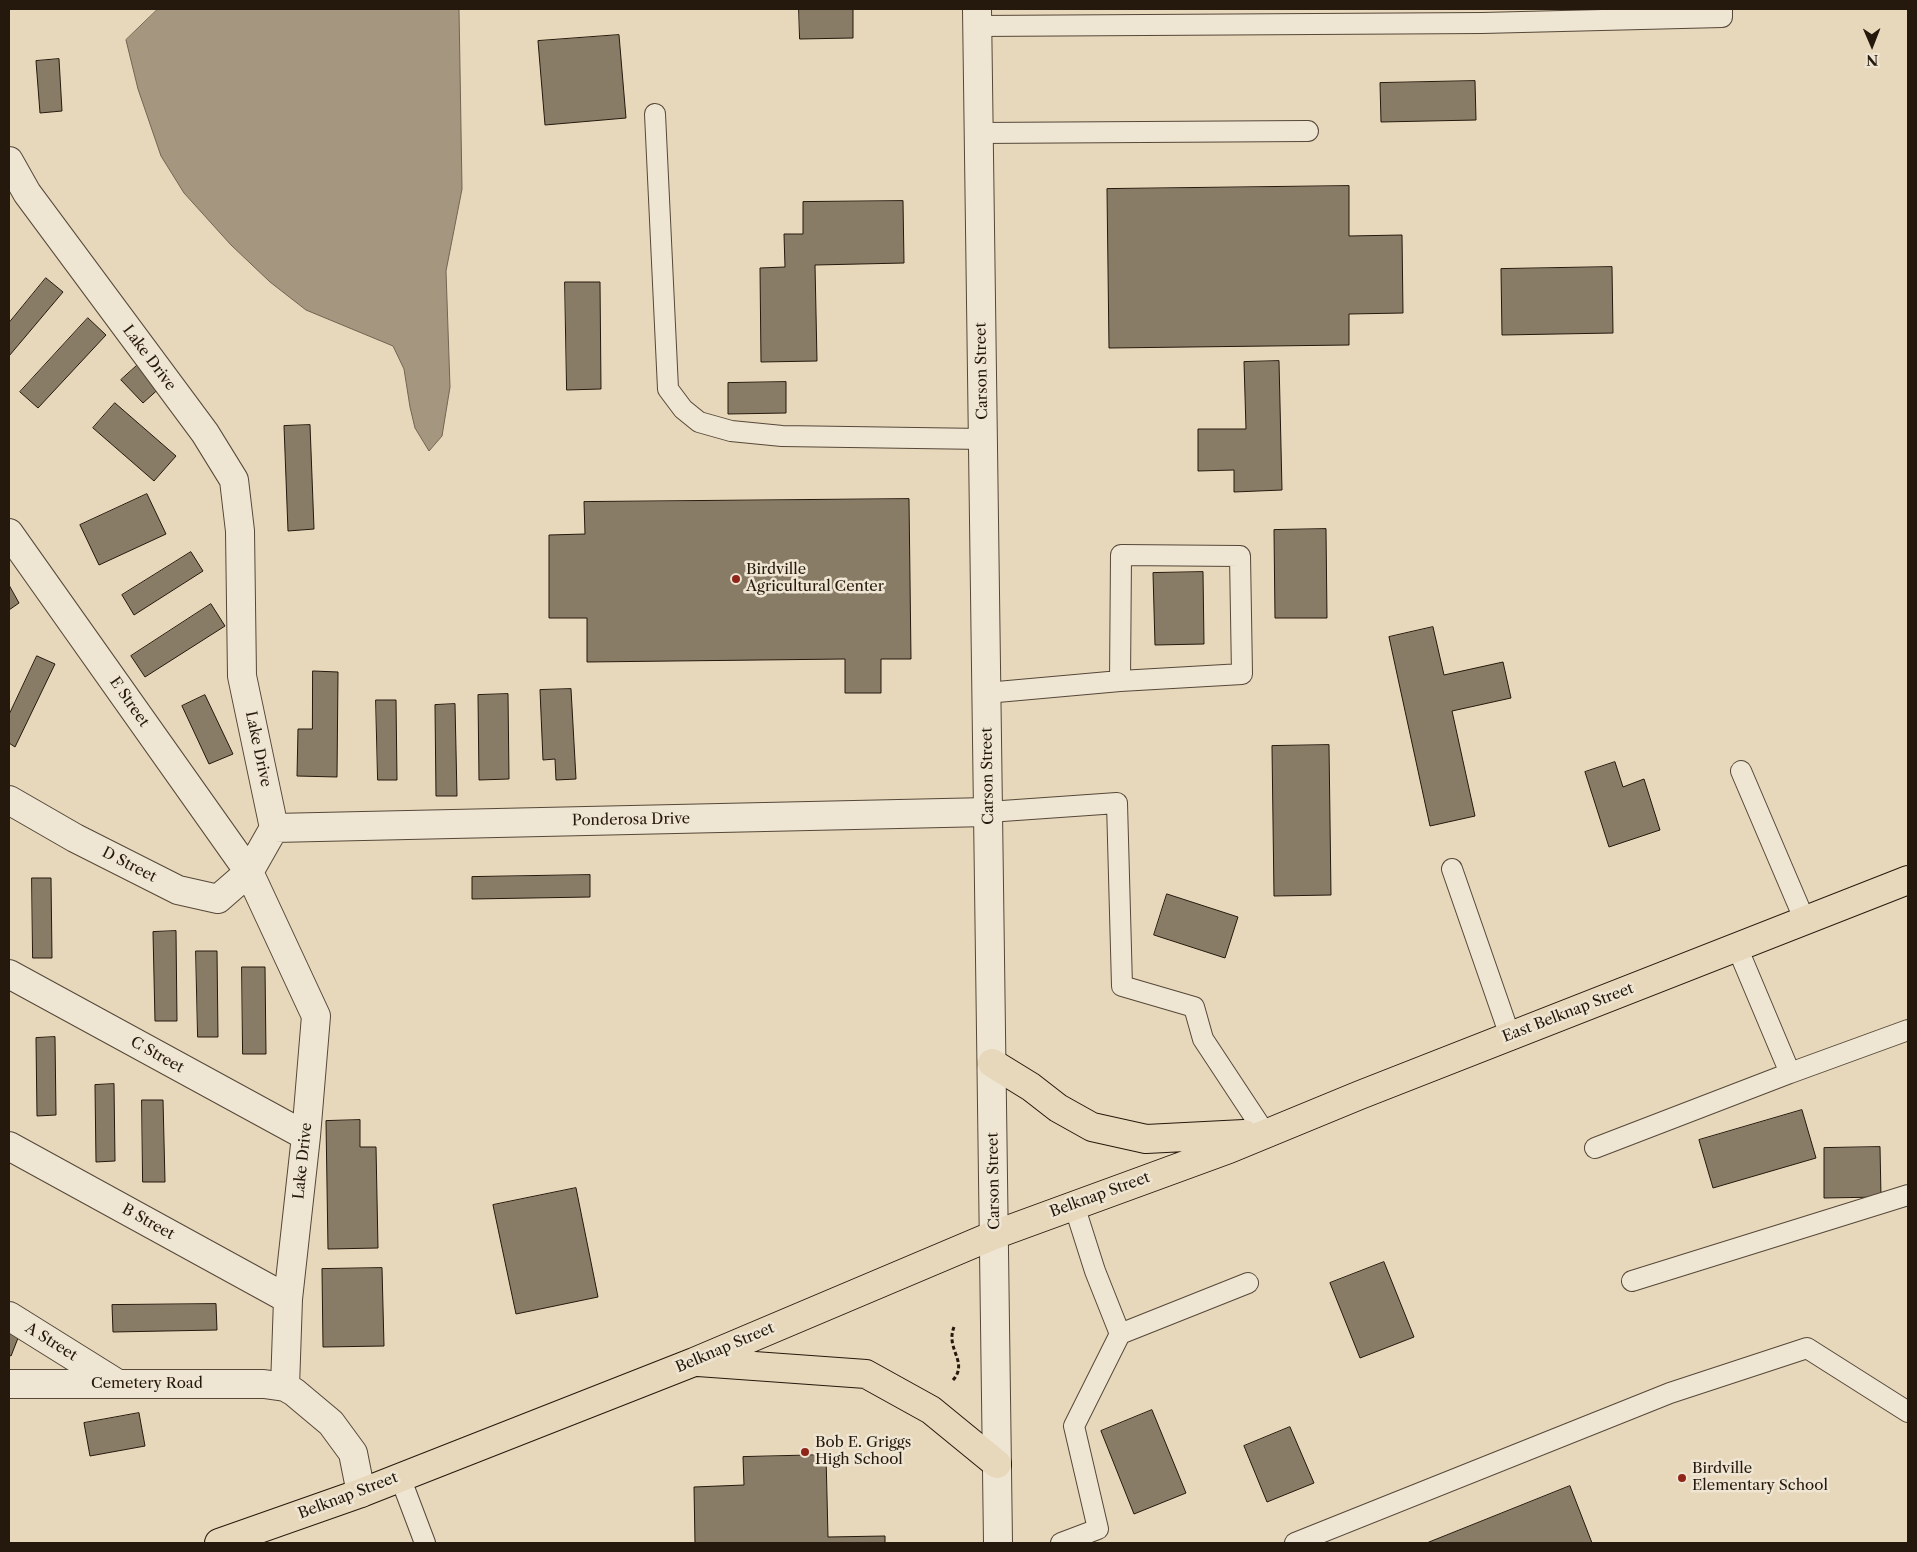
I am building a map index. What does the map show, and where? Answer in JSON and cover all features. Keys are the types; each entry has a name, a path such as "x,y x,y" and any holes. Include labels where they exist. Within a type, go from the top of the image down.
{"main road":[{"name":"East Belknap Street","path":"1228,1148 1908,880"},
{"path":"992,1063 1031,1087 1058,1108 1092,1128 1146,1139 1265,1133"},
{"name":"Belknap Street","path":"219,1543 361,1492 694,1362 994,1235 1228,1148"},
{"path":"694,1362 866,1374 931,1410 997,1464"}],"street":[{"name":"Carson Street","path":"977,17 998,1543"},
{"name":"Lake Drive","path":"9,161 27,193 205,433 234,480 240,531 242,676 274,828"},
{"name":"E Street","path":"9,533 249,872"},
{"name":"D Street","path":"9,800 76,838 178,890 218,899 249,872"},
{"name":"Ponderosa Drive","path":"274,828 988,812"},
{"path":"249,872 274,828"},
{"name":"Lake Drive","path":"249,872 316,1016 306,1136 288,1299 285,1387"},
{"name":"C Street","path":"9,974 306,1136"},
{"name":"B Street","path":"9,1146 288,1299"},
{"name":"A Street","path":"9,1316 118,1384"},
{"name":"Cemetery Road","path":"9,1384 264,1384 285,1387"},
{"path":"285,1387 294,1392 331,1423 353,1453 361,1492"}],"lane":[{"path":"977,17 1722,17 1722,9"},
{"path":"655,114 668,390 683,409 699,422 731,431 782,436 983,439"},
{"path":"978,133 1308,131"},
{"path":"986,693 1120,681 1242,674 1240,556 1121,555 1120,681"},
{"path":"1741,770 1804,921"},
{"path":"988,812 1117,803 1122,986 1194,1007 1203,1039 1265,1133"},
{"path":"1452,869 1510,1036"},
{"path":"1737,947 1790,1073"},
{"path":"1595,1148 1908,1030"},
{"path":"1632,1280 1908,1195"},
{"path":"1074,1205 1095,1271 1120,1334"},
{"path":"1061,1543 1098,1529 1074,1426 1120,1334 1248,1283"},
{"path":"1295,1543 1670,1393 1807,1348 1908,1412"},
{"path":"400,1477 426,1543"}],"path":[{"path":"953,1380 958,1375 959,1369 959,1362 951,1343 954,1327"}],"shaded area":[{"path":"158,9 459,9 462,189 446,271 450,387 442,436 429,451 415,428 404,369 393,346 306,310 270,282 231,245 184,193 161,156 138,89 126,40"}],"building":[{"path":"799,9 853,9 853,38 800,39"},
{"path":"619,35 626,118 545,125 538,41"},
{"path":"59,59 62,111 40,113 36,61"},
{"path":"1475,81 1476,120 1381,122 1380,83"},
{"path":"1349,186 1349,236 1402,235 1403,313 1349,314 1349,345 1109,348 1107,189"},
{"path":"903,201 904,263 815,265 817,361 761,362 760,268 785,267 784,234 803,234 803,202"},
{"path":"1612,267 1613,333 1502,335 1501,269"},
{"path":"46,278 63,292 9,356 9,323"},
{"path":"565,282 600,282 601,389 567,390"},
{"path":"88,318 106,335 38,408 20,392"},
{"path":"1279,361 1282,490 1234,492 1234,470 1198,471 1198,429 1246,429 1244,362"},
{"path":"141,362 163,385 143,403 121,380"},
{"path":"786,382 786,413 728,414 728,383"},
{"path":"115,403 176,456 154,481 93,428"},
{"path":"310,425 314,529 288,531 284,426"},
{"path":"147,494 166,534 99,565 80,525"},
{"path":"909,499 911,659 881,659 881,693 845,693 845,659 587,662 587,618 549,618 549,535 585,534 584,502"},
{"path":"1326,529 1327,618 1275,618 1274,530"},
{"path":"191,552 203,571 134,615 122,595"},
{"path":"1203,572 1204,644 1155,645 1153,573"},
{"path":"9,585 19,603 9,610"},
{"path":"211,604 225,626 145,677 131,656"},
{"path":"1433,627 1444,675 1503,662 1511,698 1452,711 1475,816 1430,826 1389,637"},
{"path":"37,656 55,664 15,747 9,743 9,715"},
{"path":"313,671 338,672 337,777 297,776 298,729 312,729"},
{"path":"571,689 576,779 556,780 555,759 543,760 540,690"},
{"path":"508,694 509,779 479,780 478,695"},
{"path":"205,695 233,754 209,764 182,706"},
{"path":"376,700 396,700 397,780 378,780"},
{"path":"455,704 457,796 436,796 435,705"},
{"path":"1329,745 1331,895 1274,896 1272,746"},
{"path":"1615,762 1623,787 1644,779 1660,830 1609,847 1585,772"},
{"path":"590,875 590,897 472,899 472,877"},
{"path":"32,878 51,878 52,958 33,958"},
{"path":"1167,894 1238,917 1225,958 1154,935"},
{"path":"176,931 177,1021 155,1021 153,932"},
{"path":"196,951 217,951 218,1037 198,1037"},
{"path":"242,967 265,967 266,1054 243,1054"},
{"path":"55,1037 56,1115 37,1116 36,1038"},
{"path":"114,1084 115,1161 96,1162 95,1085"},
{"path":"142,1100 163,1100 165,1182 143,1182"},
{"path":"1802,1110 1816,1158 1713,1188 1699,1140"},
{"path":"360,1120 360,1147 376,1147 378,1248 328,1249 326,1121"},
{"path":"1880,1147 1881,1197 1824,1198 1824,1148"},
{"path":"576,1188 598,1297 516,1314 493,1205"},
{"path":"1384,1262 1414,1337 1360,1358 1330,1283"},
{"path":"382,1268 384,1346 323,1347 322,1269"},
{"path":"216,1304 217,1330 113,1332 112,1305"},
{"path":"9,1328 20,1333 11,1356 9,1355"},
{"path":"1152,1410 1186,1493 1134,1514 1101,1431"},
{"path":"139,1413 145,1446 90,1456 84,1423"},
{"path":"1290,1427 1314,1483 1267,1502 1244,1446"},
{"path":"826,1455 828,1537 885,1536 885,1543 695,1543 694,1487 744,1485 743,1457"},
{"path":"1570,1486 1592,1543 1427,1543"}],"place":[{"name":"Birdville Agricultural Center","path":"736,579"},
{"name":"Bob E. Griggs High School","path":"805,1452"},
{"name":"Birdville Elementary School","path":"1682,1478"}]}
